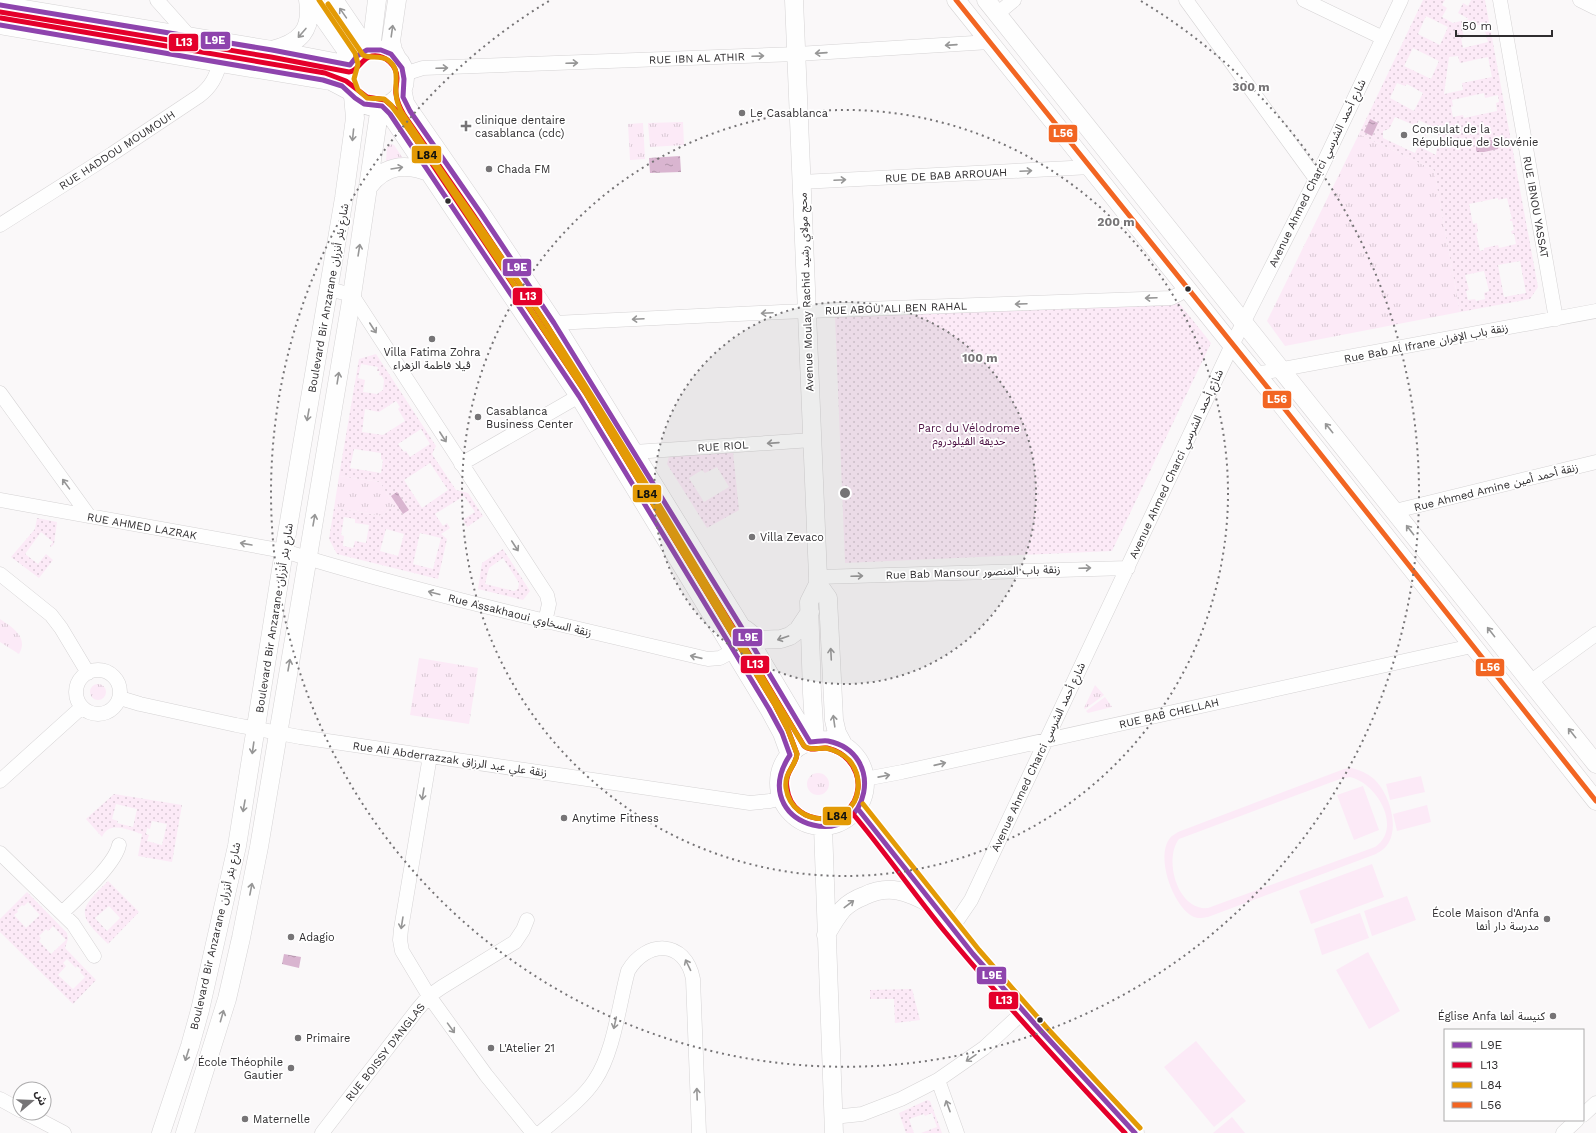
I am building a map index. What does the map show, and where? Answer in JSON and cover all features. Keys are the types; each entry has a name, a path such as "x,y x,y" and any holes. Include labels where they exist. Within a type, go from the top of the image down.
{"main road":[{"path":"272,50 290,44 299,38 306,29 310,17 310,0"},
{"path":"310,0 346,50 350,64 347,80 352,94"},
{"path":"334,0 370,50"},
{"path":"370,50 377,0"},
{"path":"397,0 391,40 401,74 405,103 410,112 480,212 554,323 813,741"},
{"name":"Avenue Moulay Rachid محج مولاي رشيد","path":"794,0 818,581 809,602 813,741"},
{"path":"956,0 1091,167 1185,287 1280,403 1596,801"},
{"path":"0,5 350,64"},
{"path":"991,7 1244,321 1596,764"},
{"path":"0,25 331,81 352,94 364,104 371,106 381,106 395,99 401,74 387,52 378,49 370,50 356,57 350,64"},
{"name":"Boulevard Bir Anzarane شارع بئر أنزران","path":"161,1133 190,1046 209,974 237,846 284,552 352,150 355,118 352,94"},
{"path":"381,106 390,114 431,173 579,396 779,728 787,744 790,755"},
{"name":"Boulevard Bir Anzarane شارع بئر أنزران","path":"185,1133 218,1029 235,966 260,840 352,295 381,106"},
{"path":"369,186 379,175 392,169 413,167 431,173"},
{"name":"Avenue Moulay Rachid محج مولاي رشيد","path":"818,581 828,598 834,720 837,733 844,746"},
{"path":"739,623 755,638 765,641 774,640 790,636 798,630 810,612"},
{"path":"828,740 844,746 851,750 858,759 865,779 864,794 858,809 848,819 834,825 823,827 805,823 790,812 782,798 780,778 784,763 799,747 813,741 828,740"},
{"path":"858,809 876,830 934,906 1022,1012 1128,1130"},
{"path":"823,827 833,1125"},
{"path":"826,935 849,903 874,891 895,889 934,906"}],"street":[{"path":"157,0 190,37"},
{"path":"991,7 1014,0"},
{"path":"1186,0 1316,179"},
{"path":"1304,0 1383,38"},
{"name":"Avenue Ahmed Charci شارع أحمد الشرسي","path":"952,928 972,900 1232,345 1316,179 1402,0"},
{"name":"RUE IBNOU YASSAT","path":"1500,0 1556,318"},
{"path":"1580,0 1596,8"},
{"name":"RUE IBN AL ATHIR","path":"401,74 423,68 797,54 990,42"},
{"name":"RUE HADDOU MOUMOUH","path":"0,225 112,154 199,96 211,84 220,63"},
{"name":"RUE DE BAB ARROUAH","path":"801,182 1091,167"},
{"name":"RUE ABOU ALI BEN RAHAL","path":"554,323 1171,298 1179,294 1185,287"},
{"path":"329,289 352,295 547,595 549,604 545,622"},
{"name":"Rue Bab Al Ifrane زنقة باب الإفران","path":"1256,374 1596,311"},
{"path":"0,392 89,516"},
{"path":"461,464 579,396"},
{"name":"RUE RIOL","path":"634,452 812,440"},
{"name":"Rue Ahmed Amine زنقة أحمد أمين","path":"1395,512 1596,462"},
{"name":"RUE AHMED LAZRAK","path":"0,500 284,552 307,558"},
{"name":"Rue Assakhaoui زنقة السخاوي","path":"307,558 545,622 708,659 720,658 733,651"},
{"name":"Rue Bab Mansour زنقة باب المنصور","path":"818,581 1128,568"},
{"path":"0,574 51,615 61,628 88,673"},
{"path":"1530,682 1596,634"},
{"name":"RUE BAB CHELLAH","path":"865,779 1472,646"},
{"path":"98,670 105,671 112,674 117,680 120,687 120,698 115,708 104,714 91,713 82,707 77,698 76,689 80,680 88,673 98,670"},
{"name":"Rue Ali Abderrazzak زنقة علي عبد الرزاق","path":"120,698 140,704 256,729 430,756 750,803 782,798"},
{"path":"0,781 82,707"},
{"path":"430,756 400,940 402,950 429,996 486,1075 533,1133"},
{"path":"62,913 111,862 118,852 119,845"},
{"path":"0,853 62,913 94,956"},
{"name":"RUE BOISSY D’ANGLAS","path":"322,1133 416,1010 429,996 515,942 523,930 527,920"},
{"path":"540,1133 587,1091 601,1070 611,1043 628,971 632,965 646,952 665,948 679,953 684,958 689,964 693,979 699,1133"},
{"path":"833,1125 901,1099 938,1080 984,1048 1022,1012"},
{"path":"938,1080 957,1133"},
{"path":"0,1099 12,1106"},
{"path":"1584,1114 1596,1104"},
{"path":"35,1121 43,1128 64,1133"},
{"path":"1563,1133 1577,1121"}],"green space":[{"path":"1423,0 1445,0 1442,5 1447,8 1442,17 1453,23 1469,19 1458,13 1463,3 1468,6 1471,0 1485,0 1538,287 1530,299 1460,312 1434,170 1359,134","holes":["1426,16 1448,27 1440,45 1418,34","1483,24 1488,42 1463,48 1461,38 1464,37 1462,29","1413,48 1439,61 1431,79 1404,66","1458,56 1460,63 1488,57 1492,77 1462,83 1463,90 1444,94 1449,57","1397,83 1405,86 1407,84 1423,93 1414,111 1390,98","1484,93 1485,98 1498,95 1499,102 1496,103 1497,111 1464,118 1463,115 1453,117 1451,107 1453,106 1452,100","1395,117 1416,126 1419,120 1439,130 1436,155 1422,148 1427,132 1426,131 1415,153 1383,138 1383,131 1389,129","1481,140 1490,140 1480,152 1476,150 1476,144","1498,198 1498,200 1507,198 1512,219 1510,219 1510,221 1512,221 1514,230 1511,231 1512,234 1514,234 1516,244 1499,248 1498,245 1484,248 1484,250 1480,251 1476,233 1478,232 1477,223 1473,224 1469,204","1520,261 1526,293 1504,297 1498,265","1484,271 1489,291 1484,293 1485,299 1476,301 1475,299 1468,300 1466,291 1469,290 1465,275"]},
{"path":"683,122 684,145 650,147 648,123"},
{"path":"643,123 645,159 630,160 628,124"},
{"path":"1359,134 1434,170 1460,312 1285,346 1267,321"},
{"path":"390,144 394,145 402,157 401,159 386,161 387,147"},
{"name":"Parc du Vélodrome حديقة الڤيلودروم","path":"1179,303 1211,343 1112,551 845,563 835,317"},
{"path":"376,354 436,446 432,454 456,490 468,493 483,516 467,527 463,520 475,512 464,496 435,514 443,526 447,523 450,528 441,534 447,539 438,579 337,554 329,539 334,508 382,516 394,505 380,482 339,476 359,359","holes":["361,364 378,367 377,371 380,371 379,375 382,376 384,380 383,390 377,394 363,392 365,380 358,378","396,401 400,407 398,409 405,421 383,435 362,432 365,409 379,412","421,429 430,444 410,457 406,451 404,452 398,444","354,449 381,453 381,459 383,460 381,473 350,468","430,463 448,490 422,508 404,480","344,517 355,519 355,523 369,525 366,543 355,541 353,548 343,546 344,536 341,535","386,529 404,534 398,556 380,551","420,533 441,538 433,569 413,564"]},
{"path":"733,452 739,510 707,528 667,464 669,456","holes":["717,467 729,487 704,502 689,478 702,470 705,473"]},
{"path":"339,476 380,482 394,505 382,516 334,508"},
{"path":"37,518 57,522 54,544 51,547 50,546 53,542 41,532 25,554 38,564 46,554 53,560 39,578 11,557 35,529"},
{"path":"503,549 530,591 523,600 478,589 482,563","holes":["503,558 519,583 518,589 514,591 485,584 489,568"]},
{"path":"0,619 14,629 21,638 22,648 19,654 0,642"},
{"path":"419,658 478,668 469,724 410,715"},
{"path":"95,684 101,684 106,689 104,698 101,700 95,700 90,695 90,689"},
{"path":"1095,685 1104,695 1085,709 1084,708"},
{"path":"1105,697 1112,707 1088,713 1086,711"},
{"path":"1351,768 1366,773 1379,785 1388,800 1393,826 1389,842 1383,849 1376,854 1208,917 1196,918 1192,916 1178,902 1168,880 1164,857 1166,846 1172,836 1178,832 1344,769","holes":["1350,777 1360,781 1377,797 1387,818 1387,829 1383,839 1375,847 1208,908 1197,907 1181,893 1173,871 1174,848 1179,839 1340,779"]},
{"path":"818,773 822,774 828,780 828,788 822,794 818,795 814,794 808,788 807,784 808,780 814,774"},
{"path":"1421,776 1425,792 1390,800 1386,784"},
{"path":"1363,786 1379,830 1354,840 1337,795"},
{"path":"114,794 182,805 172,862 138,856 142,834 125,829 114,828 105,832 102,837 86,819","holes":["116,804 137,809 133,827 117,823 118,821 112,819","152,821 167,824 162,845 147,841 149,835 146,834 147,828 150,829"]},
{"path":"1427,805 1431,822 1397,831 1393,814"},
{"path":"1372,864 1384,897 1311,924 1299,891"},
{"path":"108,881 139,912 108,944 90,925 86,918 86,906","holes":["109,906 120,918 107,931 95,918"]},
{"path":"27,892 67,933 68,939 65,948 96,980 73,1004 0,932 0,919","holes":["28,902 40,915 26,928 14,915 18,912 17,910 22,905 24,906","53,926 66,940 51,954 39,941 41,938 39,936 46,929 48,931","67,959 76,968 77,966 85,977 73,989 58,975 66,966 63,963"]},
{"path":"1407,896 1416,920 1372,936 1364,911"},
{"path":"1360,913 1369,938 1322,955 1314,929"},
{"path":"1368,952 1400,1011 1369,1029 1336,970"},
{"path":"912,989 920,1020 895,1023 894,999 870,999 870,990"},
{"path":"1196,1041 1246,1101 1214,1127 1164,1067"},
{"path":"927,1100 930,1101 942,1133 921,1133 937,1127 932,1113 909,1119 914,1133 906,1133 899,1113"},
{"path":"1232,1117 1245,1133 1213,1133"}],"water":[{"path":"1370,119 1378,123 1372,136 1364,132"},
{"path":"1486,139 1497,141 1499,145 1498,149 1477,152 1476,144 1481,140"},
{"path":"680,156 681,172 650,173 649,158"},
{"path":"397,492 409,510 403,514 391,496"},
{"path":"284,954 301,957 299,968 282,964"}],"transit line":[{"name":"L84","path":"319,0 355,53 358,64 354,79 358,90 367,98 384,99 391,105 437,169 585,392 775,705 788,730 797,754 795,762 788,773 786,782 786,788 791,801 799,811 810,817 823,819 835,817 846,811 854,802 858,789 858,781 854,766 844,756 831,749 811,749 804,746 646,483 581,379 512,272 401,111 396,97 396,71 392,63 378,57 363,55 328,4"},
{"name":"L56","path":"956,0 1280,403 1596,801"},
{"name":"L9E","path":"0,5 272,50 350,65 357,56 367,50 381,50 391,54 402,68 404,79 403,97 410,111 554,323 739,623 810,742 828,741 847,749 858,761 864,777 864,793 858,808 847,819 832,826 813,825 804,822 796,818 786,808 781,798 779,785 781,773 790,755 782,733 769,709 579,396 390,114 382,106 364,104 342,86 323,80 0,25"},
{"name":"L13","path":"0,12 271,57 349,72 355,69 365,59 372,56 386,59 393,65 397,80 396,97 404,115 548,327 733,627 804,746 809,749 827,748 839,752 855,769 858,788 854,801 846,811 835,817 823,819 811,817 800,811 791,801 787,788 787,778 795,762 797,754 788,730 775,705 585,392 396,110 385,100 367,97 346,81 325,73 1,18"},
{"name":"L84","path":"863,804 979,950 1047,1028 1140,1128"},
{"name":"L9E","path":"858,809 973,954 1135,1133"},
{"name":"L13","path":"853,814 934,918 989,984 1125,1133"}],"place":[{"name":"Le Casablanca","path":"742,113"},
{"name":"clinique dentaire casablanca (cdc)","path":"466,126"},
{"name":"Consulat de la République de Slovénie","path":"1404,135"},
{"name":"Chada FM","path":"489,169"},
{"name":"Villa Fatima Zohra ڤيلا فاطمة الزهراء","path":"432,339"},
{"name":"Casablanca Business Center","path":"478,417"},
{"name":"Villa Zevaco","path":"752,537"},
{"name":"Anytime Fitness","path":"564,818"},
{"name":"École Maison d'Anfa مدرسة دار أنفا","path":"1547,919"},
{"name":"Adagio","path":"291,937"},
{"name":"Église Anfa كنيسة أنفا","path":"1553,1016"},
{"name":"Primaire","path":"298,1038"},
{"name":"L'Atelier 21","path":"491,1048"},
{"name":"École Théophile Gautier","path":"291,1068"},
{"name":"Maternelle","path":"245,1119"}]}
